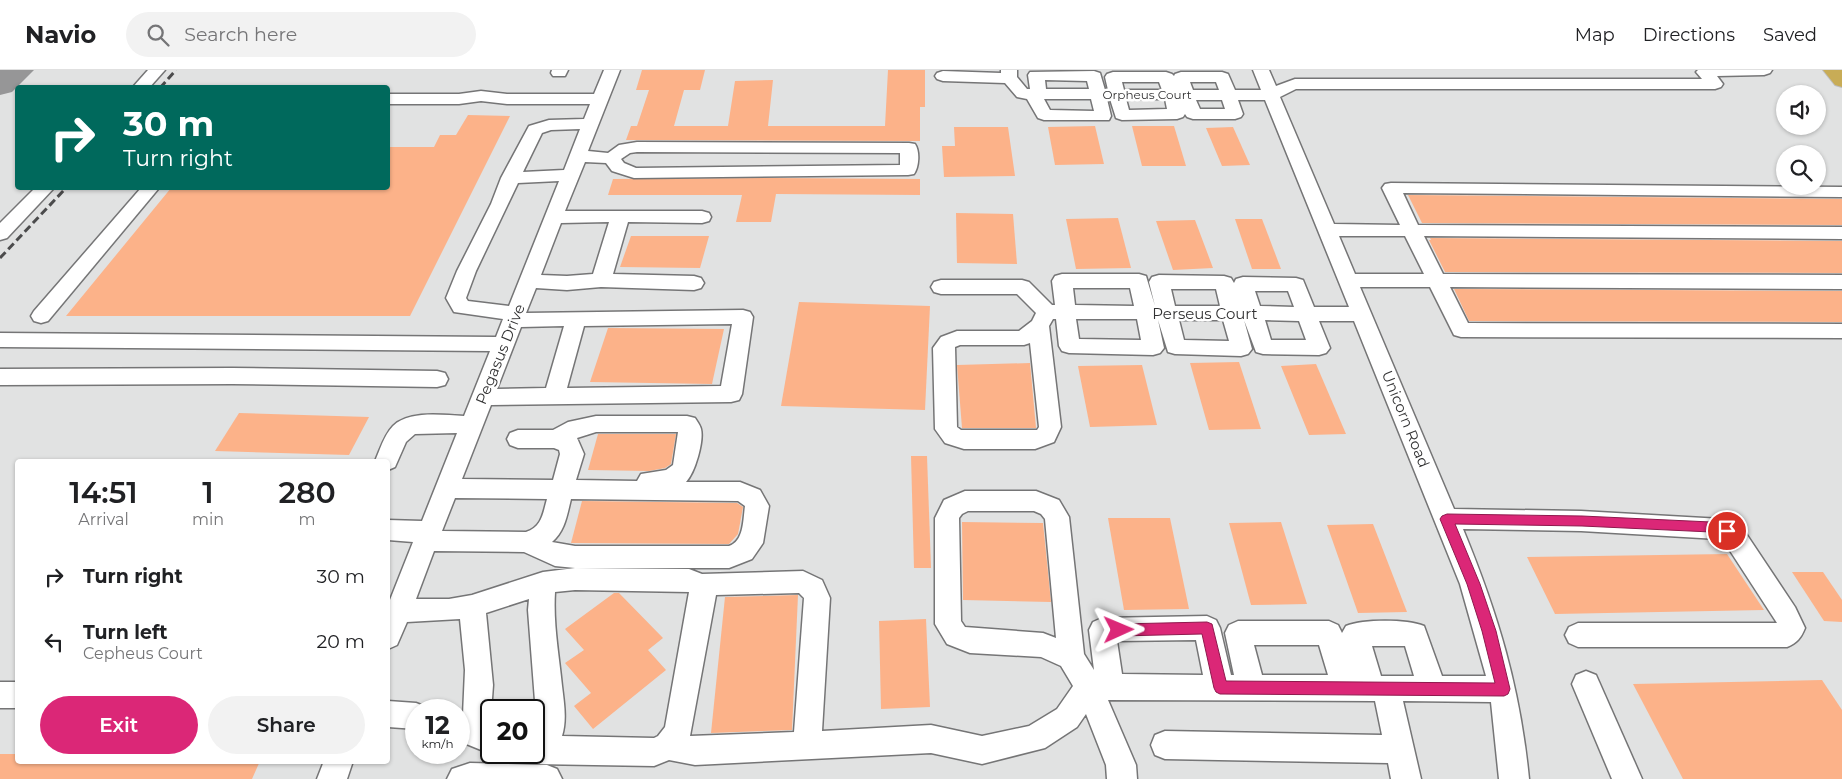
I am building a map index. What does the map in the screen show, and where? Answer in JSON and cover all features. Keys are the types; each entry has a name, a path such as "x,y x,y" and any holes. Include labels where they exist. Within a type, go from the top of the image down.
{"highway":[{"path":"1833,70 1842,81"}],"street":[{"path":"143,85 157,70"},
{"name":"Pegasus Drive","path":"390,633 612,70"},
{"name":"Unicorn Road","path":"1262,70 1477,593 1504,689 1512,747 1514,779"},
{"path":"1272,95 1285,87 1295,84 1715,84 1704,72 1764,70"},
{"path":"943,76 1009,74 1031,94 1044,115 1103,116 1098,94"},
{"name":"Orpheus Court","path":"1031,94 1272,95"},
{"path":"1117,94 1122,114 1235,114 1229,95"},
{"path":"1179,95 1185,114"},
{"path":"390,99 459,99 478,103 507,99 600,99"},
{"path":"482,397 731,394 743,317 576,319 514,317 461,307 456,298 463,275 489,227 510,178 535,130 549,125 591,124"},
{"path":"510,178 612,158 625,149 637,147 909,148 908,170 634,173 618,167 612,158"},
{"path":"768,172 771,148"},
{"path":"1842,192 1391,188 1410,230 1461,330 1842,331"},
{"path":"0,234 42,190"},
{"path":"41,316 148,190"},
{"path":"601,280 620,216"},
{"path":"554,217 702,217"},
{"path":"1327,230 1842,233"},
{"path":"528,282 567,283 601,280 694,283"},
{"path":"1348,280 1842,282"},
{"path":"941,287 1022,287 1050,317 1069,346 1153,348 1139,281 1062,281 1050,317 1050,427 1046,436 1035,440 964,440 953,436 946,429 944,348 948,342 957,338 1024,338 1050,317"},
{"path":"1234,283 1242,313 1241,348 1175,347 1159,282 1234,283 1296,285 1319,348 1263,346 1242,313"},
{"name":"Perseus Court","path":"1050,317 1146,313 1362,314"},
{"path":"554,397 576,319"},
{"path":"0,340 504,344"},
{"path":"232,376 256,341"},
{"path":"0,377 232,376 437,379"},
{"path":"447,488 666,481 675,478 682,471 690,429 687,424 678,423 596,424 576,428 556,439"},
{"path":"388,459 400,432 408,427 423,424 471,425"},
{"path":"390,530 428,536 526,542 540,538 550,528 572,454 569,444 556,439 518,439"},
{"path":"526,542 555,555 575,557 729,557 743,552 751,543 757,506 752,497 740,492 563,484"},
{"path":"1071,657 1057,517 1050,507 1036,501 965,502 953,507 947,518 948,624 956,636 970,641 1043,645 1071,657 1100,687"},
{"path":"1447,519 1582,521 1722,529 1734,536 1786,615 1792,628 1787,635 1578,635"},
{"path":"398,611 449,610 472,606 543,583 575,579 804,582 814,588 817,598 807,745"},
{"path":"661,749 678,732 703,594 694,582"},
{"path":"543,583 541,610 551,726 545,738"},
{"path":"472,606 480,687 479,711 475,734"},
{"path":"1122,779 1121,765 1100,687 1102,630 1207,628 1220,688"},
{"path":"1251,688 1238,633 1415,634 1432,689"},
{"path":"1342,633 1399,750 1406,779"},
{"path":"1586,684 1627,779"},
{"path":"545,750 661,749 695,751 931,739 982,750 1035,738 1067,718 1100,687 1504,689"},
{"path":"0,694 15,695"},
{"path":"390,714 405,715"},
{"path":"1165,745 1399,750"},
{"path":"332,779 337,764"},
{"path":"462,779 470,777 547,779"}],"building":[{"path":"642,70 705,70 700,90 684,90 674,126 728,126 735,81 773,80 768,126 885,126 888,70 925,70 925,107 920,107 920,141 626,140 631,126 637,126 649,90 636,90"},
{"path":"468,115 510,116 410,316 66,316 169,190 390,190 390,147 434,147 440,135 456,135"},
{"path":"1095,126 1104,164 1055,165 1048,127"},
{"path":"1132,126 1174,126 1186,166 1142,166"},
{"path":"954,127 1008,127 1015,176 944,177 942,146 955,146"},
{"path":"1233,127 1250,165 1222,166 1206,128"},
{"path":"613,179 920,179 920,195 776,194 771,222 736,222 742,195 608,195"},
{"path":"1408,195 1842,199 1842,225 1422,223"},
{"path":"956,213 1013,214 1017,264 957,263"},
{"path":"1118,218 1131,268 1076,269 1066,219"},
{"path":"1235,219 1262,219 1281,269 1252,269"},
{"path":"1195,220 1213,268 1173,270 1156,221"},
{"path":"631,236 709,236 700,268 620,267"},
{"path":"1430,238 1842,241 1842,273 1445,272 1429,240 1431,240"},
{"path":"1454,289 1842,291 1842,322 1469,321"},
{"path":"799,302 930,306 925,410 781,406"},
{"path":"608,328 724,329 712,384 590,382"},
{"path":"1239,362 1261,429 1209,430 1190,363"},
{"path":"1030,363 1036,428 962,428 957,365"},
{"path":"1316,364 1346,434 1309,435 1281,366"},
{"path":"1142,365 1157,425 1090,427 1078,366"},
{"path":"239,413 369,417 349,455 215,451"},
{"path":"598,434 676,434 671,464 665,468 649,471 588,470"},
{"path":"911,456 927,456 931,568 914,568"},
{"path":"582,501 737,503 743,507 738,534 729,544 571,543"},
{"path":"1108,518 1170,518 1189,609 1124,610"},
{"path":"962,522 1043,523 1051,602 963,600"},
{"path":"1281,522 1307,604 1251,605 1229,523"},
{"path":"1373,524 1407,612 1358,613 1327,525"},
{"path":"1727,554 1764,610 1555,614 1527,557"},
{"path":"1792,572 1823,572 1842,600 1842,622 1824,621"},
{"path":"614,593 619,593 663,638 648,650 666,670 593,729 574,706 591,693 565,663 584,650 565,629"},
{"path":"798,595 792,730 711,733 725,597"},
{"path":"926,619 930,707 881,709 879,621"},
{"path":"1822,680 1842,710 1842,779 1683,779 1633,684"},
{"path":"0,754 15,754 15,764 259,764 252,779 0,779"}],"taxiway":[{"path":"0,85 17,70"}],"railway":[{"path":"163,85 176,70"},
{"path":"0,258 64,190"}],"route":[{"path":"1119,630 1207,628 1220,688 1504,689 1489,631 1473,584 1447,519 1582,521 1711,527 1727,531"}]}
